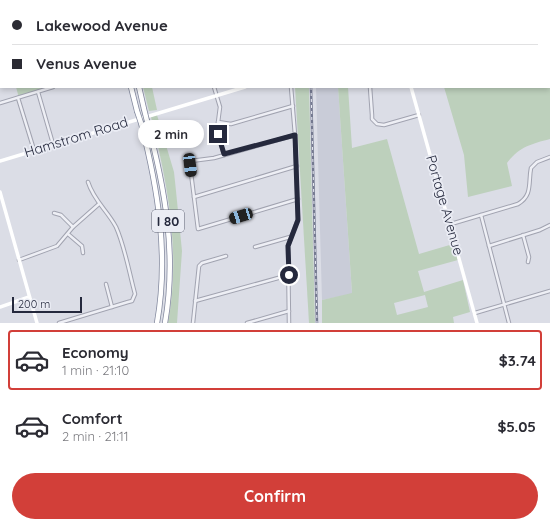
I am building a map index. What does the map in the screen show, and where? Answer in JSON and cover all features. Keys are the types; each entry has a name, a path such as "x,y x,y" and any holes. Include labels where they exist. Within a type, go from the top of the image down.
{"highway":[{"name":"I 80","path":"131,88 153,171 161,223 162,272 156,323"},
{"name":"I 80","path":"139,88 164,190 170,237 169,286 165,323"}],"street":[{"path":"0,103 50,88"},
{"path":"214,88 220,110 218,134 224,154"},
{"name":"Hamstrom Road","path":"0,161 241,88"},
{"path":"290,323 288,246 298,220 297,166 291,88"},
{"path":"370,88 372,115 377,124 384,125 420,115"},
{"name":"Portage Avenue","path":"411,88 451,224 477,323"},
{"path":"38,92 53,144"},
{"path":"18,98 34,150"},
{"path":"218,122 231,124 293,106"},
{"path":"295,135 224,154 191,161 198,229 298,199"},
{"path":"451,224 524,201 530,189 530,168 537,162 550,157"},
{"path":"194,197 297,166"},
{"path":"59,323 128,302 134,298 135,294 118,234 107,212 92,194 88,182"},
{"path":"0,192 37,323"},
{"path":"19,260 52,249 68,234 73,227 99,204"},
{"path":"54,213 61,214 73,227"},
{"path":"481,214 510,323"},
{"path":"489,246 550,225"},
{"path":"68,234 82,246 83,253"},
{"path":"523,235 529,257 528,262"},
{"path":"255,248 291,237"},
{"path":"193,323 199,266 202,263 226,256"},
{"path":"195,301 289,275"},
{"path":"106,284 112,307"},
{"path":"475,313 550,291"},
{"path":"0,307 29,297"},
{"path":"247,323 289,311"}],"shaded area":[{"path":"316,88 338,88 352,294 322,300"}],"green space":[{"path":"16,88 50,88 19,98"},
{"path":"143,88 152,88 157,110 149,111"},
{"path":"295,88 309,88 315,323 309,323"},
{"path":"338,88 348,88 352,148 387,139 419,254 453,244 458,260 418,271 424,292 463,280 470,312 453,317 454,323 322,323 322,300 352,293","holes":["425,295 428,307 397,315 394,303"]},
{"path":"444,88 550,88 550,139 526,147 516,153 507,163 512,186 468,197 464,155"},
{"path":"157,115 174,172 182,251 177,323 168,323 172,297 173,245 171,219 163,168 151,117"}],"railway":[{"path":"311,88 317,323"}],"route":[{"path":"218,134 224,154 295,135 298,220 288,246 289,275"}]}
